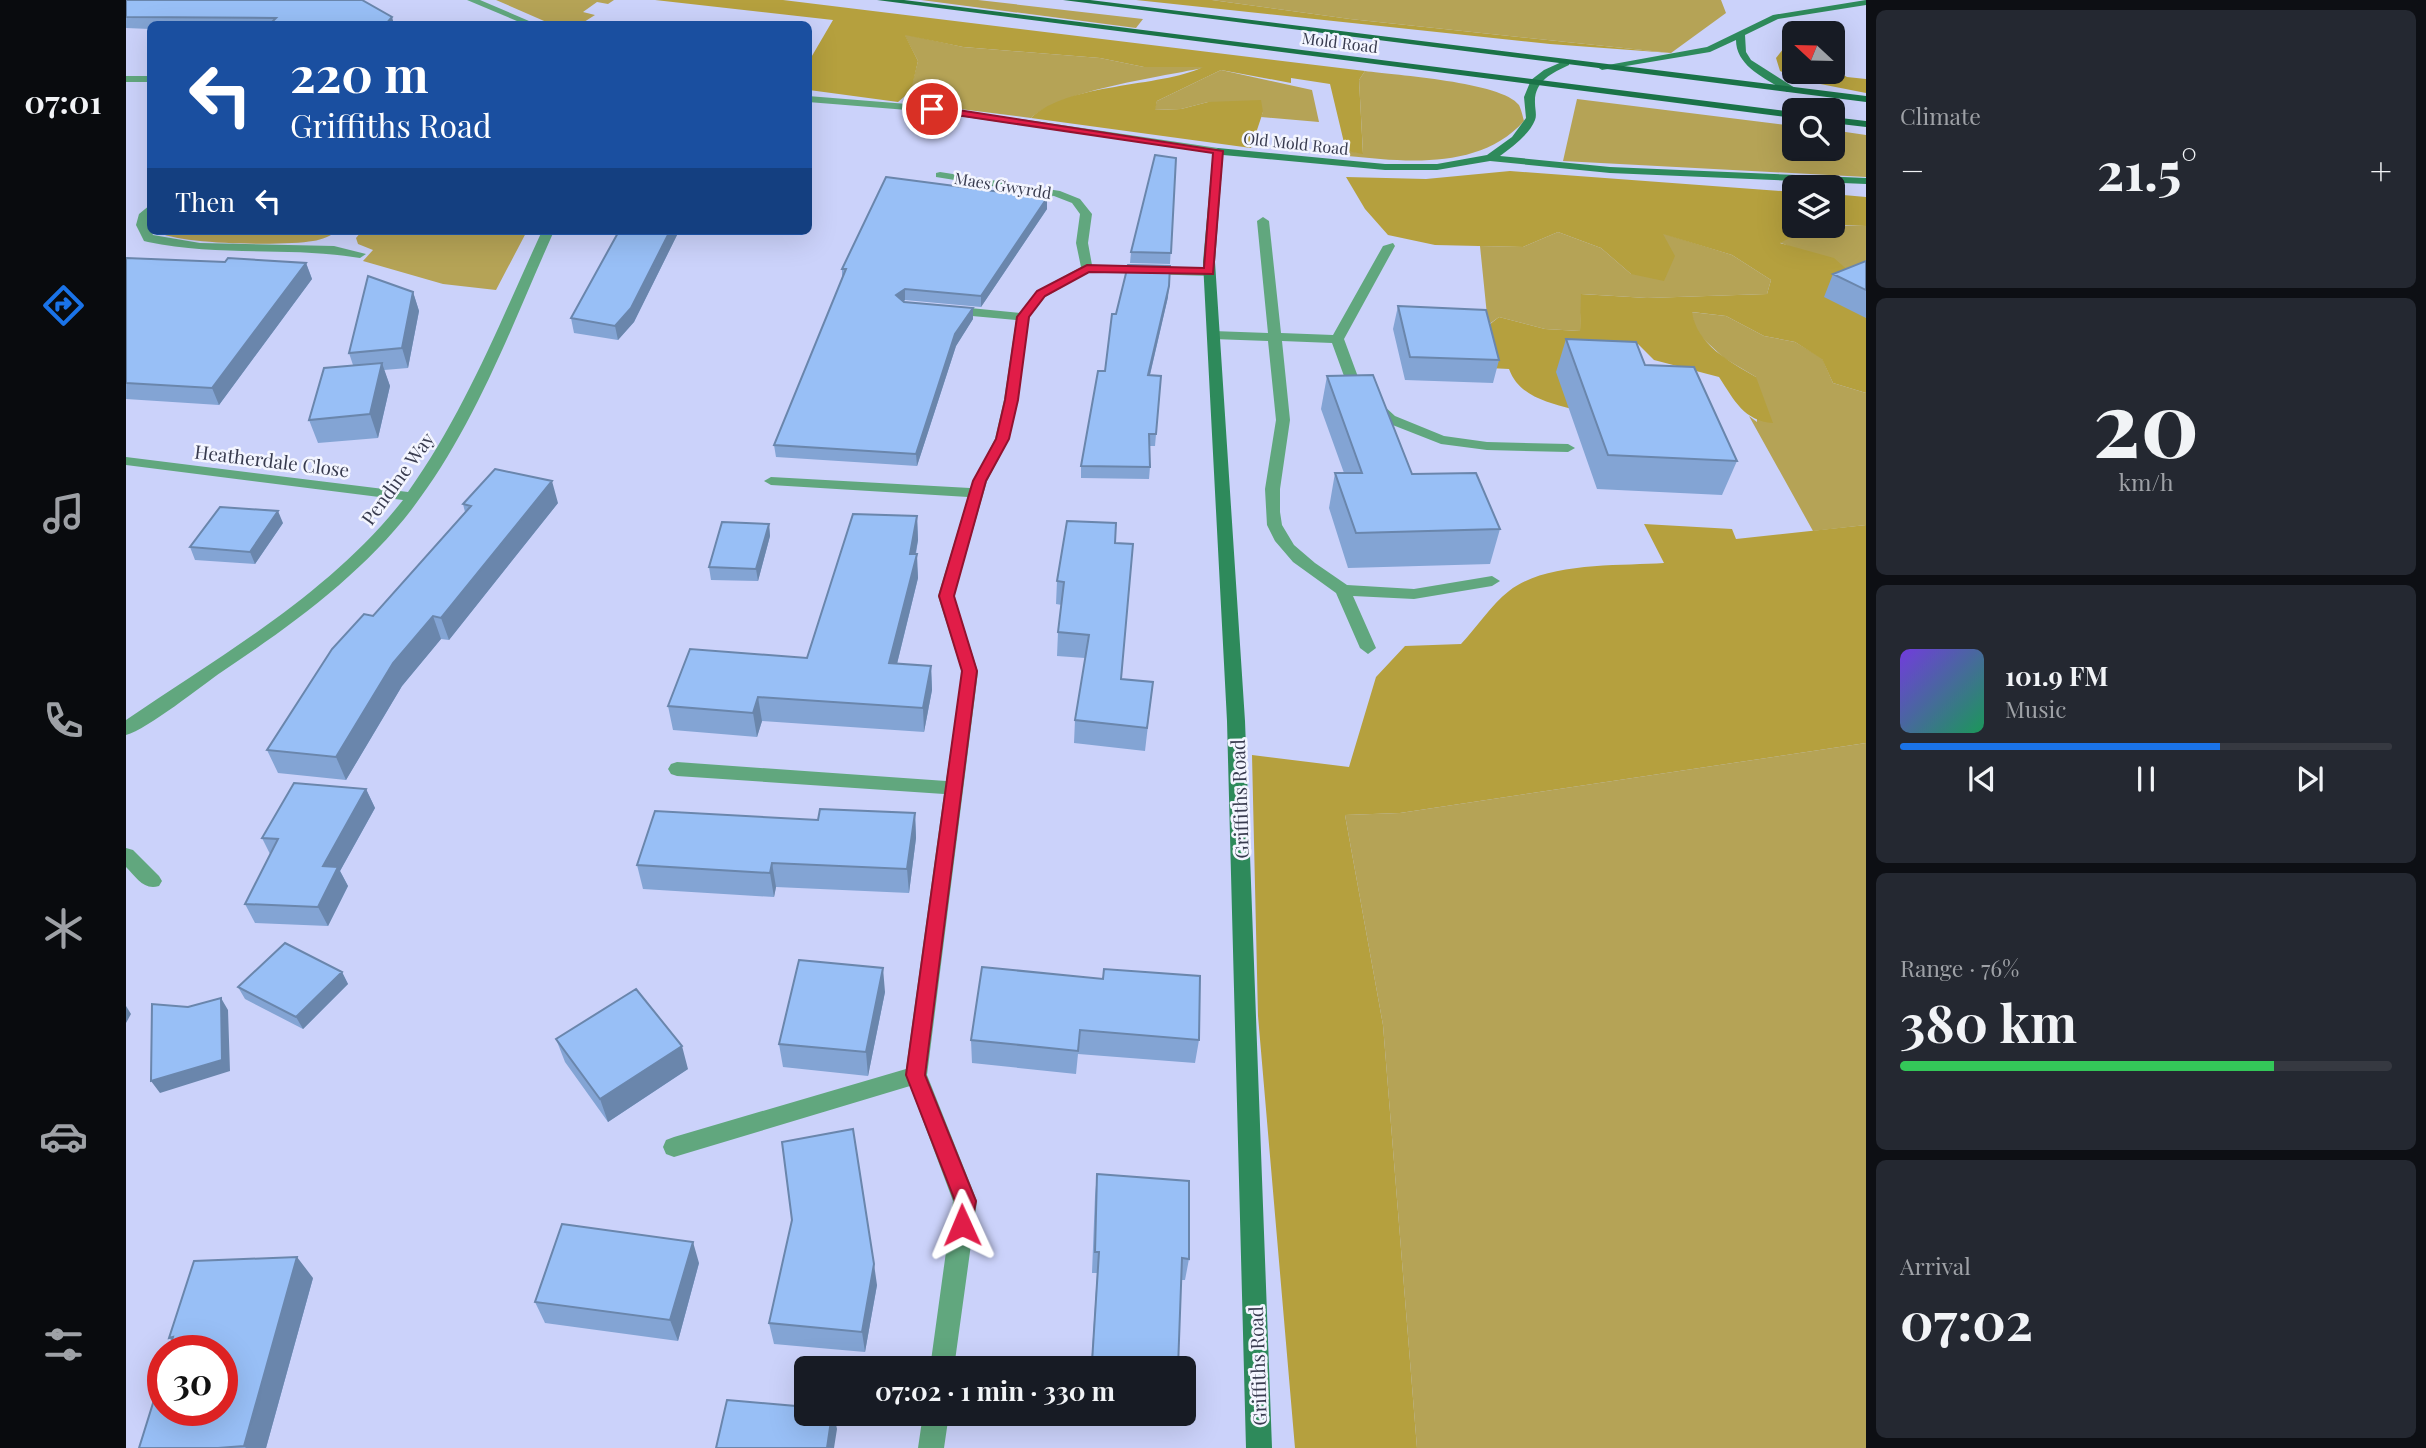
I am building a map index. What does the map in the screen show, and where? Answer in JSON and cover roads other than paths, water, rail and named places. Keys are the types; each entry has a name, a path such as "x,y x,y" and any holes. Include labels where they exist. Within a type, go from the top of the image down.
{"main road":[{"name":"Mold Road","path":"882,0 1782,113"},
{"name":"Mold Road","path":"1068,0 1866,99"},
{"path":"1845,122 1866,124"}],"street":[{"path":"472,0 524,21"},
{"path":"1602,67 1699,51 1741,36 1753,26 1776,18 1866,2"},
{"path":"1741,36 1741,52 1748,62 1791,90"},
{"path":"1535,82 1547,71 1566,63"},
{"path":"126,79 147,79"},
{"name":"Old Mold Road","path":"1490,158 1516,139 1531,118 1527,99 1535,82"},
{"name":"Old Mold Road","path":"812,99 932,109 1218,151 1385,167 1437,167 1490,158 1610,170 1866,181"},
{"name":"Griffiths Road","path":"1218,151 1209,272 1236,720 1259,1448"},
{"path":"970,180 979,169"},
{"name":"Maes Gwyrdd","path":"940,175 1056,193 1076,201 1086,214 1082,243 1087,268"},
{"path":"147,212 142,225 148,238 175,245 331,248 360,254"},
{"path":"1263,221 1283,420 1272,513 1282,542 1304,564 1343,590 1414,594 1492,581"},
{"name":"Pendine Way","path":"126,729 295,612 381,536 412,497 453,433 546,235"},
{"path":"1389,246 1337,339 1355,387 1390,419 1441,440 1487,446 1568,448"},
{"path":"944,1356 965,1201 916,1075 970,671 946,596 976,493 1002,439 1012,400 1023,317 1041,294 1087,268 1209,272"},
{"path":"931,309 1023,317"},
{"path":"1213,335 1337,339"},
{"name":"Heatherdale Close","path":"126,461 412,497"},
{"path":"771,481 976,493"},
{"path":"1343,590 1368,648"},
{"path":"677,769 954,788"},
{"path":"126,855 152,881"},
{"path":"674,1147 916,1075"},
{"path":"931,1448 934,1426"}]}
